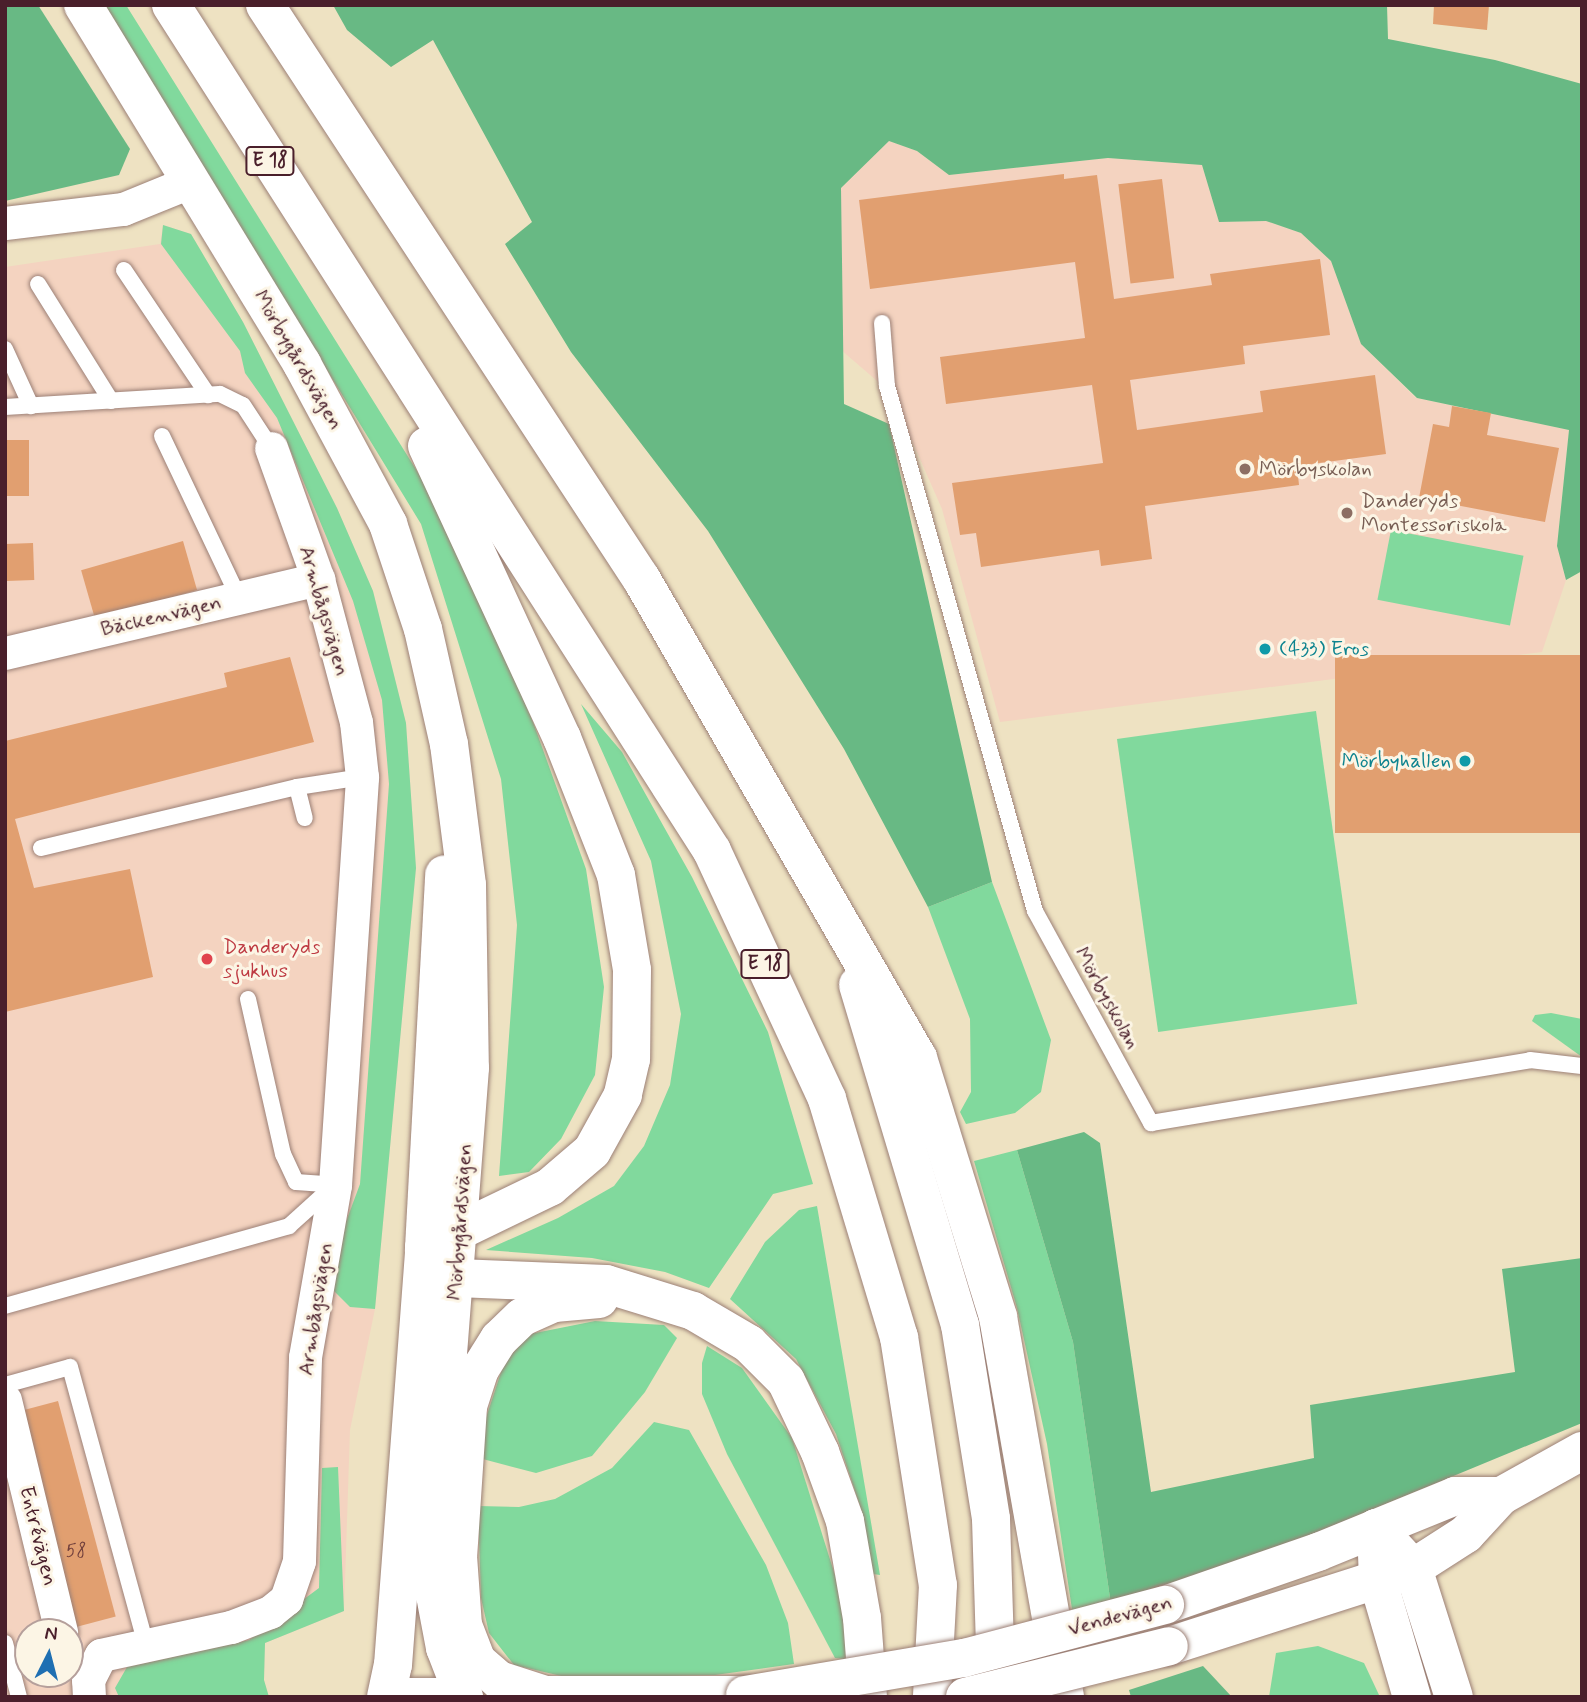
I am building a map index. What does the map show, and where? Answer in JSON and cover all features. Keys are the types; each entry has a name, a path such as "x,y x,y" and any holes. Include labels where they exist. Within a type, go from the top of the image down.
{"main road":[{"name":"Mörbygårdsvägen","path":"83,5 302,364 388,524 423,629 449,744 467,885 470,1069 457,1278 441,1446 435,1595 445,1648 464,1697"},
{"name":"E 18","path":"171,5 368,317 712,851 827,1099 899,1336 938,1585 932,1697"},
{"path":"265,5 642,580 772,798 918,1058 998,1317 1065,1697"},
{"path":"368,317 562,738 616,875 632,970 629,1071 623,1095 592,1151 550,1187 424,1248 457,1278 566,1279 606,1284 693,1311 749,1344 786,1381 820,1452 845,1521 862,1618 868,1697"},
{"name":"Mörbygårdsvägen","path":"386,1697 393,1665 424,1248 449,744"},
{"path":"840,923 960,1325 991,1519 996,1697"},
{"name":"Vendevägen","path":"646,1296 554,1303 523,1318 499,1339 480,1369 468,1407 458,1556 463,1625 477,1661 499,1680 545,1695 736,1696 964,1658 1165,1605 1376,1528 1455,1496 1501,1496"},
{"name":"Vendevägen","path":"965,1697 1169,1646 1413,1568 1466,1534 1501,1496 1582,1451"},
{"path":"1376,1528 1413,1568 1454,1697"},
{"path":"1376,1528 1378,1581 1412,1697"},
{"path":"408,1697 451,1697"}],"street":[{"path":"5,223 122,209 192,181"},
{"name":"Armbågsvägen","path":"84,1679 101,1655 145,1642 231,1627 270,1612 286,1599 294,1582 305,1357 335,1185 362,777 356,722 318,579 271,448"},
{"name":"Bäckenvägen","path":"5,653 318,579"},
{"name":"Entrévägen","path":"5,1400 58,1618"}],"lane":[{"path":"124,270 208,395"},
{"path":"38,284 111,401"},
{"name":"Mörbyskolan","path":"882,323 887,386 1035,911 1151,1123 1530,1060 1582,1066"},
{"path":"5,349 31,406"},
{"path":"5,407 220,394 243,405 271,448"},
{"path":"162,436 239,598"},
{"path":"41,848 297,787 362,777"},
{"path":"297,787 304,818"},
{"path":"248,999 283,1154 296,1182 335,1185"},
{"path":"5,1306 289,1226 335,1185"},
{"path":"5,1385 70,1367 145,1642"},
{"path":"5,1643 19,1697"}],"shaded area":[{"name":"Mörbyskolan","path":"889,141 917,151 949,175 1108,158 1202,165 1219,222 1266,221 1301,233 1331,261 1361,344 1416,398 1569,430 1557,546 1566,580 1542,652 1000,722 942,509 891,393 840,349 841,188"},
{"name":"Danderyds sjukhus","path":"163,225 191,234 243,322 337,508 373,591 406,723 416,868 375,1309 350,1430 344,1611 265,1643 264,1680 269,1697 5,1697 5,267 160,244"}],"green space":[{"path":"5,5 38,5 130,149 119,175 5,201"},
{"path":"104,5 126,5 442,511 533,722 586,869 604,987 595,1075 561,1139 529,1172 499,1176 517,925 501,779 421,524"},
{"path":"333,5 1387,5 1388,39 1495,60 1582,84 1582,571 1566,580 1557,546 1569,430 1417,398 1361,344 1331,261 1301,233 1266,221 1219,222 1202,165 1108,158 949,175 917,151 889,141 841,188 844,404 889,424 992,882 928,907 844,749 708,531 571,352 505,244 532,222 433,40 391,67 347,30"},
{"path":"163,225 191,234 243,322 337,508 373,591 406,723 416,868 375,1309 350,1307 324,1281 360,1184 389,784 382,700 353,601 277,418 245,373 240,351 161,244"},
{"path":"1391,530 1524,556 1510,625 1377,600"},
{"path":"581,704 622,752 692,877 768,1032 813,1184 773,1194 709,1288 665,1272 592,1258 486,1250 558,1218 614,1186 644,1146 670,1085 681,1014 651,861"},
{"path":"1316,711 1357,1004 1158,1032 1117,739"},
{"path":"992,882 1051,1040 1041,1092 1015,1113 966,1124 960,1112 971,1092 970,1019 928,907"},
{"path":"1551,1013 1582,1019 1582,1057 1532,1021 1535,1015"},
{"path":"1084,1132 1100,1143 1151,1492 1314,1458 1310,1405 1515,1372 1502,1269 1582,1258 1582,1423 1180,1589 1111,1605 1073,1342 1017,1150"},
{"path":"1017,1150 1073,1342 1111,1605 1073,1616 1047,1444 1017,1308 974,1161"},
{"path":"817,1206 880,1575 873,1574 861,1509 836,1434 796,1359 730,1299 765,1242 799,1210"},
{"path":"595,1321 664,1325 677,1338 645,1392 592,1456 536,1473 479,1458 483,1427 504,1363 530,1334"},
{"path":"707,1346 742,1368 792,1438 844,1604 852,1660 835,1658 727,1454 702,1394 702,1363"},
{"path":"654,1422 689,1430 766,1565 788,1623 794,1664 715,1675 570,1678 514,1665 489,1633 481,1598 478,1506 519,1507 555,1499 612,1468"},
{"path":"338,1467 344,1611 265,1643 264,1680 269,1697 119,1697 115,1688 127,1667 249,1640 319,1588 322,1468"},
{"path":"1318,1646 1364,1663 1380,1697 1269,1697 1276,1653"},
{"path":"1203,1666 1232,1697 1131,1697 1129,1690"}],"building":[{"path":"1434,5 1489,5 1487,30 1433,24"},
{"path":"1064,174 1064,179 1097,175 1114,299 1212,285 1210,274 1320,259 1330,335 1243,346 1245,364 1130,380 1137,430 1263,412 1260,391 1375,375 1386,454 1297,466 1299,485 1145,506 1152,559 1101,566 1099,550 981,567 976,533 960,535 952,483 1103,463 1092,385 946,404 940,357 1085,338 1075,262 870,289 859,200"},
{"path":"1162,179 1174,278 1131,284 1118,184"},
{"path":"1452,406 1491,413 1487,435 1559,448 1545,522 1419,498 1433,424 1449,427"},
{"path":"5,440 29,440 29,496 5,496"},
{"path":"183,541 197,590 95,619 81,570"},
{"path":"33,543 34,580 6,581 5,544"},
{"name":"Mörbyhallen","path":"1335,655 1582,655 1582,833 1335,833"},
{"path":"290,657 314,742 15,819 34,888 130,869 153,977 5,1012 5,741 227,687 224,673"},
{"path":"58,1401 116,1616 84,1625 84,1618 74,1618 18,1412"}],"place":[{"name":"Mörbyskolan","path":"1245,469"},
{"name":"Danderyds Montessoriskola","path":"1347,513"},
{"name":"(433) Eros","path":"1265,649"},
{"name":"Mörbyhallen","path":"1465,761"},
{"name":"Danderyds sjukhus","path":"207,959"}]}
